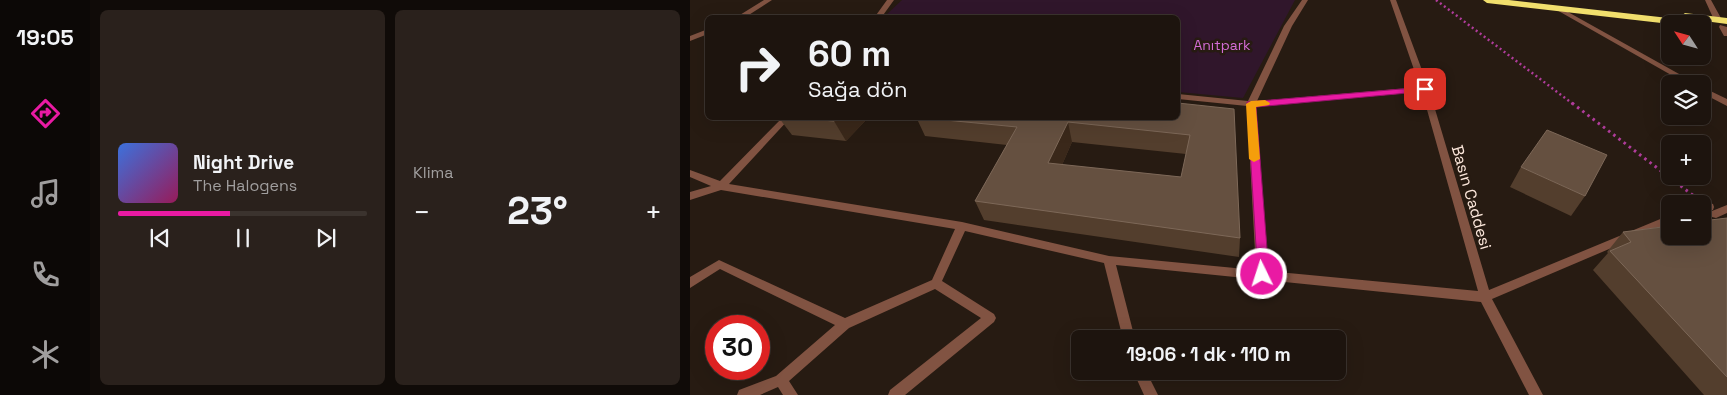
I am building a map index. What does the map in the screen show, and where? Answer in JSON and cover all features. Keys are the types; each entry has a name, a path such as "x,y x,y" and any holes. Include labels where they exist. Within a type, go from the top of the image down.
{"main road":[{"path":"1487,0 1559,4 1724,26"},
{"path":"1559,4 1661,19"},
{"path":"1711,25 1724,26"}],"street":[{"path":"743,15 769,0"},
{"path":"879,15 891,0"},
{"path":"1262,274 1251,104 1288,26 1305,0"},
{"name":"Basın Caddesi","path":"1393,0 1425,89 1485,297 1536,395"},
{"path":"1708,0 1724,26"},
{"path":"1559,4 1678,75"},
{"path":"690,39 705,32"},
{"path":"1180,96 1251,104 1425,89"},
{"path":"1711,94 1727,103"},
{"path":"690,196 720,186 784,120"},
{"path":"690,174 720,186 962,226 1109,260 1485,297 1661,223"},
{"path":"1711,210 1727,209"},
{"path":"744,395 780,380 845,324 936,283 962,226"},
{"path":"1109,260 1128,330"},
{"path":"690,283 719,264 845,324"},
{"path":"895,395 990,318 936,283"},
{"path":"780,380 792,395"},
{"path":"1144,380 1151,395"}],"path":[{"path":"1436,0 1690,195"}],"green space":[{"name":"Anıtpark","path":"902,0 1295,0 1243,98 1180,92 1180,15 886,15"}],"building":[{"path":"1180,103 1234,109 1240,238 975,201 1017,127 945,120 1180,120","holes":["1068,122 1190,135 1181,177 1048,163"]},
{"path":"1547,130 1607,155 1585,196 1521,167"},
{"path":"1727,218 1727,377 1610,251 1631,242 1623,232 1661,227 1661,245 1711,245 1711,220"}],"slow traffic":[{"path":"1254,159 1251,104 1265,103"}],"route":[{"path":"1262,274 1251,104 1425,89"}]}
